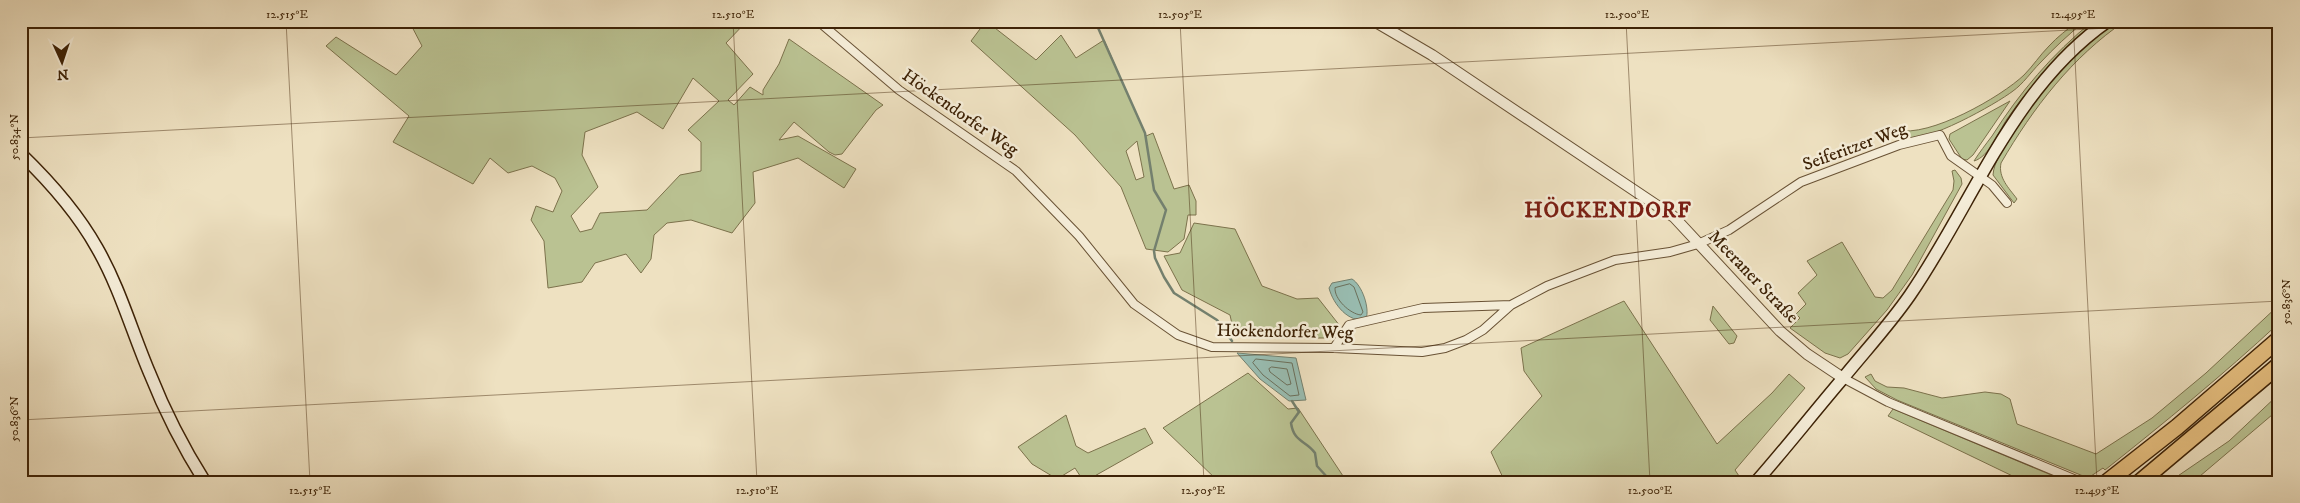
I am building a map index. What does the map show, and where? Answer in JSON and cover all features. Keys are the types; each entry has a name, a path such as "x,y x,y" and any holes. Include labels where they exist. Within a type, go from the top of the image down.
{"highway":[{"path":"2111,478 2177,428 2279,339"},
{"path":"2140,482 2279,365"}],"main road":[{"path":"1756,482 1910,295 1949,232 2004,136 2035,90 2066,55 2108,21"},
{"path":"21,154 70,208 97,248 121,297 150,374 172,425 205,482"}],"street":[{"name":"Höckendorfer Weg","path":"818,21 899,90 1016,172 1078,236 1134,304 1178,335 1212,347 1334,348 1422,352 1445,348 1484,330 1511,305 1547,286 1615,260 1670,252 1698,244"},
{"name":"Meeraner Straße","path":"1374,21 1425,50 1674,217 1780,330 1807,354 1843,378 1888,402 2082,482"},
{"name":"Seiferitzer Weg","path":"1698,244 1729,230 1801,182 1899,145 1940,135 1951,156 1992,185 2007,203"},
{"path":"1334,348 1349,325 1423,308 1511,305"}],"green space":[{"path":"409,21 747,21 726,43 753,74 728,100 734,105 750,87 763,95 763,90 779,64 789,39 883,105 876,110 842,154 835,155 829,152 794,122 779,140 798,136 856,169 844,188 798,158 753,172 755,203 732,233 691,220 667,223 654,235 651,259 641,273 626,254 595,263 582,282 548,288 544,241 531,220 536,206 553,212 562,191 555,178 532,166 508,173 490,158 473,184 393,142 409,116 326,46 336,37 396,75 422,46","holes":["693,78 719,101 688,130 701,142 701,171 680,175 647,210 600,213 592,229 580,232 571,216 598,187 582,155 585,132 637,112 663,129"]},
{"path":"986,21 1036,60 1061,35 1076,58 1104,40 1146,136 1153,133 1174,189 1189,185 1196,201 1196,215 1188,215 1184,239 1168,252 1146,249 1121,187 1075,135 971,41","holes":["1137,141 1144,177 1136,180 1126,151"]},
{"path":"2078,21 2085,21 2067,36 2020,85 2004,97 1960,122 1928,135 1904,138 1900,135 1897,130 1911,131 1945,122 1964,114 1999,94 2024,75 2052,43"},
{"path":"2093,21 2100,21 2074,43 2039,79 2007,119 1989,149 1979,159 1974,161 2025,89 2050,60"},
{"path":"2115,21 2125,21 2088,51 2055,85 2026,123 2001,163 2000,168 2003,178 2017,199 2014,203 1993,175 1999,156 2021,121 2056,74 2084,46"},
{"path":"2010,101 1973,155 1967,160 1962,159 1949,139 1950,134"},
{"path":"1955,170 1961,178 1962,184 1912,275 1887,310 1848,354 1840,358 1825,353 1790,328 1800,318 1796,314 1806,304 1798,293 1817,275 1807,261 1842,242 1875,297 1883,298 1892,290 1953,190 1952,171"},
{"path":"1194,223 1235,229 1262,286 1297,299 1318,298 1340,326 1334,338 1297,338 1234,333 1230,315 1182,290 1164,256 1180,253"},
{"path":"1624,301 1717,444 1772,393 1789,374 1805,388 1735,470 1743,482 1505,482 1491,452 1542,396 1524,371 1521,348"},
{"path":"2279,305 2279,323 2193,398 2105,470 2103,468 2088,478 1897,400 1876,389 1865,377 1871,374 1875,381 1887,387 1904,388 1942,398 1985,392 2001,394 2010,399 2017,424 2096,454 2152,418 2206,373"},
{"path":"1713,306 1737,336 1734,343 1729,344 1710,320"},
{"path":"1248,373 1288,409 1298,408 1347,482 1219,482 1163,428"},
{"path":"2279,394 2279,409 2193,482 2169,482 2229,441"},
{"path":"1893,409 2068,482 2025,482 1888,416"},
{"path":"1066,415 1076,446 1088,453 1145,428 1153,443 1084,482 1075,468 1057,479 1032,464 1018,447"}],"water":[{"path":"1352,279 1359,286 1364,297 1367,309 1366,319 1354,319 1348,316 1338,306 1331,294 1329,288 1332,283"},
{"path":"1237,353 1296,358 1306,400 1289,401 1260,379"}],"waterway":[{"path":"1095,21 1145,133 1154,190 1166,210 1154,251 1155,258 1174,293 1217,320 1232,341"},
{"path":"1292,401 1299,412 1291,423 1295,434 1315,453 1317,466 1327,477"}],"district":[{"name":"HÖCKENDORF","path":"1608,210"}]}
